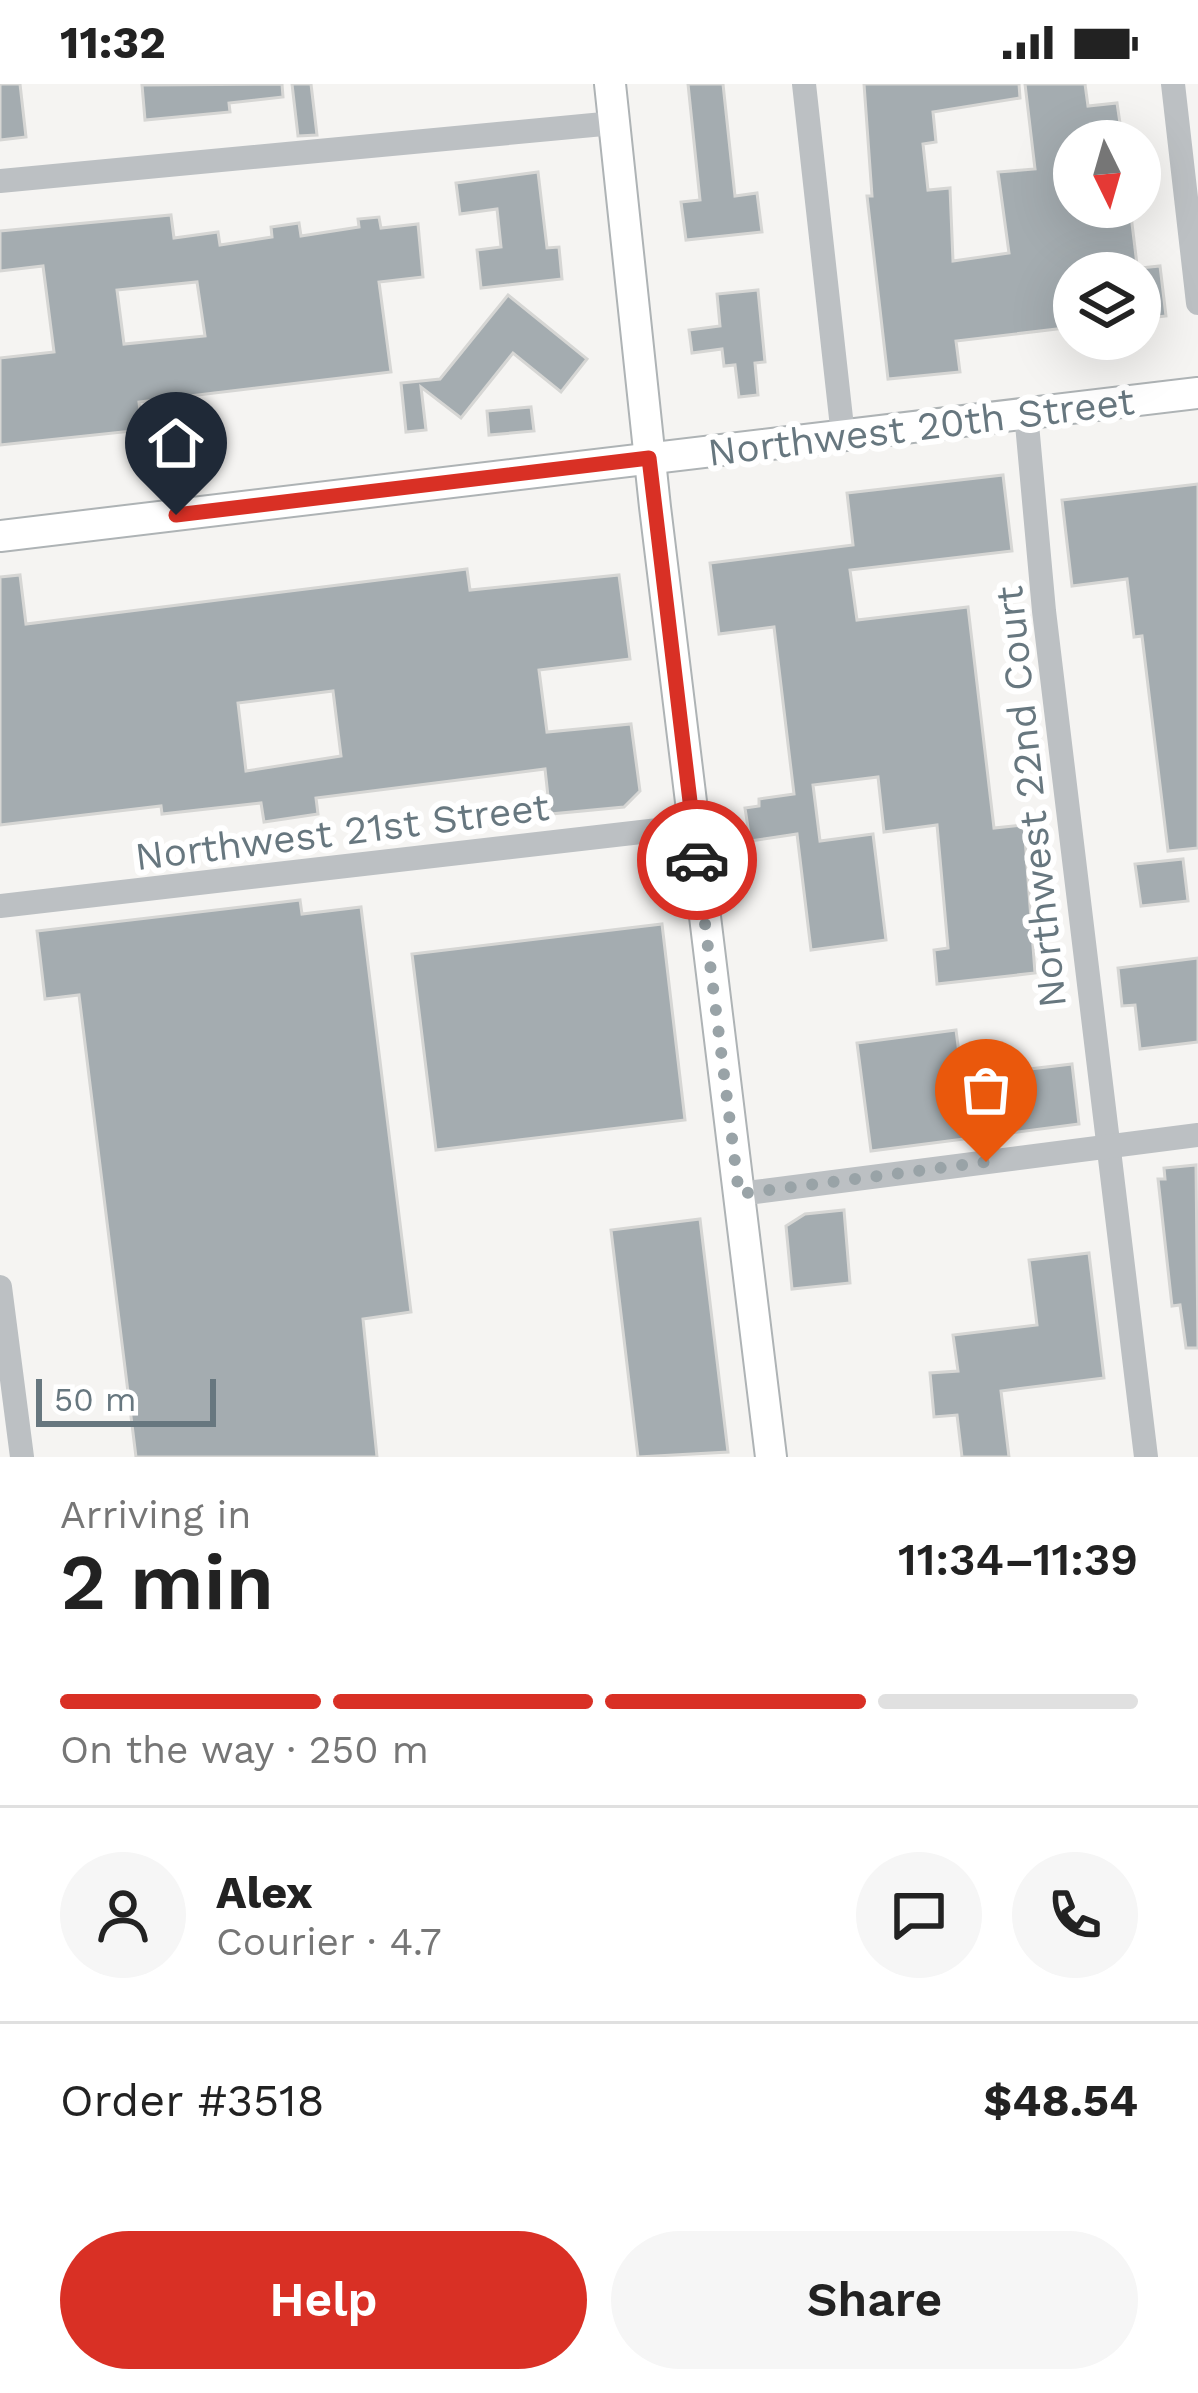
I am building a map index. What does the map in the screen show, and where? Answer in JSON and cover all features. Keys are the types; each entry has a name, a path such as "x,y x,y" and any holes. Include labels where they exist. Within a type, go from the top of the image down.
{"main road":[{"path":"610,84 649,458 771,1457"},
{"name":"Northwest 20th Street","path":"0,536 1198,393"}],"street":[{"path":"804,84 843,436"},
{"path":"1173,84 1198,303"},
{"path":"0,181 614,123"},
{"name":"Northwest 22nd Court","path":"1026,413 1106,1148 1146,1457"},
{"name":"Northwest 21st Street","path":"0,906 693,826"},
{"path":"739,1194 1198,1135"},
{"path":"0,1287 22,1457"}],"building":[{"path":"0,84 20,84 26,137 0,140"},
{"path":"282,84 283,97 229,103 230,112 145,120 142,85"},
{"path":"292,84 311,84 317,135 298,136"},
{"path":"688,84 723,84 735,196 757,193 762,232 686,240 681,202 700,200"},
{"path":"864,84 1019,84 1020,98 933,112 936,142 923,144 928,190 950,188 953,261 1009,253 998,172 1035,169 1025,84 1085,84 1088,106 1117,103 1120,120 1053,120 1053,228 1133,228 1135,252 1053,252 1053,329 956,341 960,372 888,379 867,196 872,196"},
{"path":"538,172 547,248 559,247 562,279 481,288 477,250 501,247 497,209 460,214 456,183"},
{"path":"171,215 174,238 218,232 220,245 272,237 271,227 299,223 301,236 359,227 358,219 379,217 381,228 418,224 423,277 379,282 391,372 139,402 142,430 0,445 0,358 54,352 43,266 0,271 0,231","holes":["197,282 205,336 124,344 117,290"]},
{"path":"1161,274 1166,316 1161,317"},
{"path":"758,290 765,362 755,363 758,395 739,397 735,365 724,366 722,349 692,353 689,330 720,326 717,294"},
{"path":"508,295 587,359 561,392 513,353 461,418 421,387 426,430 406,432 401,383 440,379"},
{"path":"531,407 534,431 489,435 487,411"},
{"path":"1003,475 1012,551 850,570 857,620 968,607 994,828 1024,825 1035,973 937,984 934,950 948,948 937,825 884,832 878,777 813,785 820,841 873,834 886,940 811,950 797,834 750,841 745,808 759,806 759,799 794,794 774,627 719,634 710,563 853,545 847,493"},
{"path":"1198,484 1198,848 1168,851 1142,636 1134,637 1127,579 1072,586 1062,500"},
{"path":"467,569 470,590 619,575 630,659 539,670 547,732 631,724 640,791 624,807 550,814 545,769 316,798 318,814 264,822 261,803 162,814 161,806 0,825 0,577 20,575 26,624","holes":["333,691 341,756 246,771 238,703"]},
{"path":"1183,859 1188,901 1141,906 1135,864"},
{"path":"300,900 302,914 361,907 411,1312 363,1319 377,1457 136,1457 79,995 45,999 37,931"},
{"path":"662,924 685,1120 436,1150 412,954"},
{"path":"1198,958 1198,1042 1140,1049 1135,1005 1122,1006 1118,968"},
{"path":"956,1030 962,1077 1072,1064 1079,1124 871,1151 857,1043"},
{"path":"1196,1165 1198,1348 1186,1348 1180,1305 1172,1306 1158,1179 1165,1179 1164,1168"},
{"path":"844,1210 850,1283 792,1289 786,1226 805,1214"},
{"path":"700,1219 728,1452 638,1457 611,1230"},
{"path":"1089,1253 1104,1378 1001,1391 1009,1457 962,1457 957,1415 934,1417 930,1373 958,1371 953,1335 1037,1325 1029,1260"}],"way so far":[{"path":"697,860 739,1194 986,1162"}],"route":[{"path":"176,515 649,458 697,860"}]}
